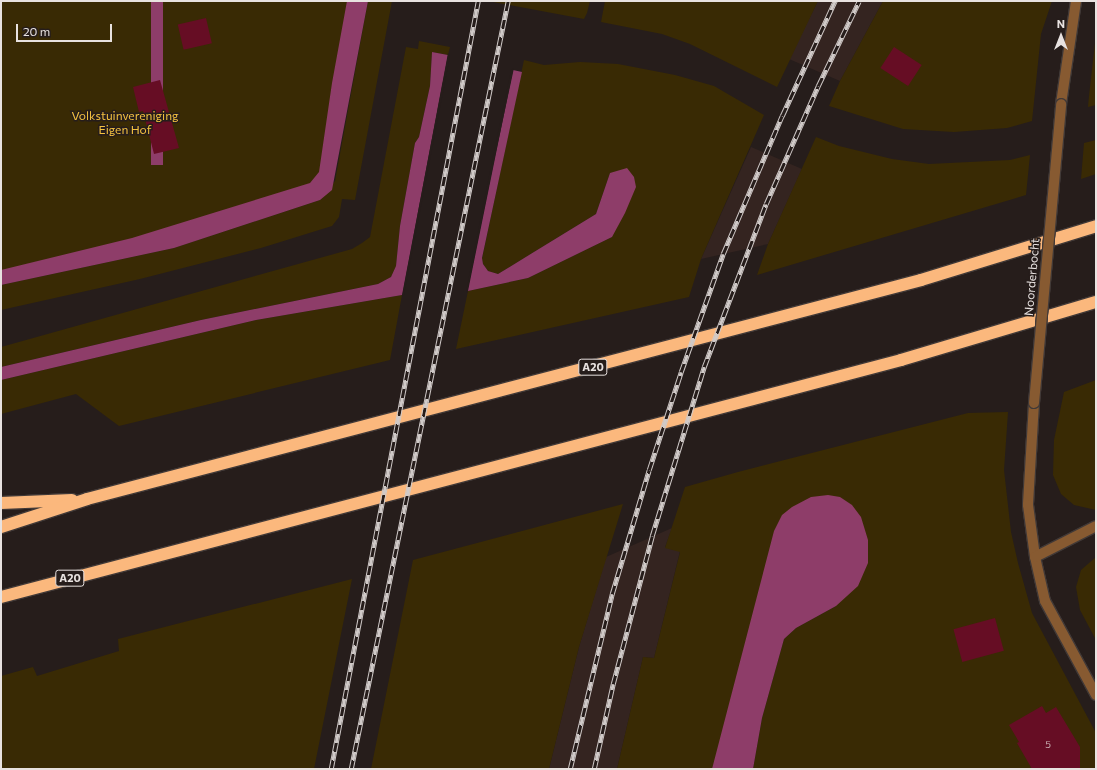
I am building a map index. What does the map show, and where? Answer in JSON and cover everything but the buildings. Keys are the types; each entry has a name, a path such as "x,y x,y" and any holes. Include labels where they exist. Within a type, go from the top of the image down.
{"highway":[{"name":"A20","path":"1,527 87,499 921,280 1096,226"},
{"name":"A20","path":"1,597 894,362 1096,302"},
{"name":"A20","path":"1,503 87,499"}],"street":[{"name":"Noorderbocht","path":"1076,1 1061,104 1034,403 1028,505 1035,557 1045,601 1096,695"},
{"path":"1035,557 1096,526"}],"shaded area":[{"path":"151,1 163,1 163,165 151,165"},
{"path":"347,1 368,1 332,190 320,200 174,248 1,285 1,270 132,238 310,183 319,172 332,83"},
{"path":"818,1 883,1 840,81 789,59"},
{"path":"432,52 448,55 402,295 256,320 1,380 1,367 201,320 378,284 391,277 396,266 400,226 415,143 419,137 430,86"},
{"path":"513,70 522,72 482,258 483,264 488,271 498,274 596,214 610,173 627,168 634,177 636,187 625,213 612,237 528,278 468,291"},
{"path":"751,147 802,169 768,244 701,259"},
{"path":"828,495 840,497 852,505 861,517 868,540 868,563 858,586 836,606 796,628 784,639 762,718 753,769 712,769 774,531 782,515 792,507 811,497"},
{"path":"672,528 665,547 680,551 654,658 643,657 617,769 549,769 579,647 606,557"}],"green space":[{"name":"Volkstuinvereniging Eigen Hof","path":"1,1 359,1 323,181 299,199 1,276"},
{"path":"368,1 392,1 355,200 342,199 339,217 332,226 261,248 140,279 1,310 1,285 174,248 320,200 335,181"},
{"path":"488,1 590,1 584,19"},
{"path":"605,1 818,1 777,87 690,44 662,34 601,22"},
{"path":"883,1 1052,1 1041,34 1032,121 1007,128 954,132 903,129 829,106 840,81"},
{"path":"1096,34 1096,105 1088,107 1089,96"},
{"path":"419,41 450,47 448,55 432,52 430,86 419,137 415,143 400,226 396,267 391,277 378,284 201,320 1,367 1,347 352,249 370,237 406,47 418,49"},
{"path":"524,60 544,65 580,62 618,64 675,75 714,86 764,115 701,259 689,297 456,349 468,291 528,278 612,237 610,173 596,214 498,274 488,271 483,264 482,259"},
{"path":"816,137 839,146 892,159 929,164 1010,160 1030,155 1026,195 757,275 768,244"},
{"path":"1096,140 1096,174 1081,179 1084,143"},
{"path":"402,295 390,360 119,426 76,394 1,414 1,380 256,320"},
{"path":"1096,380 1096,510 1074,505 1061,494 1053,475 1054,440 1064,392"},
{"path":"1008,412 1004,470 1011,532 1018,563 1032,613 1096,733 1096,769 753,769 762,718 784,639 796,628 836,606 852,505 713,769 617,769 643,657 654,658 680,552 665,548 685,487 968,413"},
{"path":"623,504 579,647 549,769 371,769 413,560"},
{"path":"1096,557 1096,640 1080,610 1076,587 1081,570"},
{"path":"352,579 314,769 1,769 1,676 33,667 37,676 119,651 118,639"}],"pier":[{"path":"448,53 450,56 404,295 402,297"},
{"path":"514,68 467,293 466,291 511,70"}],"railway":[{"path":"331,769 478,1"},
{"path":"351,769 508,1"},
{"path":"570,769 612,594 649,470 681,372 723,254 782,116 835,1"},
{"path":"594,769 613,684 652,536 704,367 766,204 818,86 859,1"}]}
